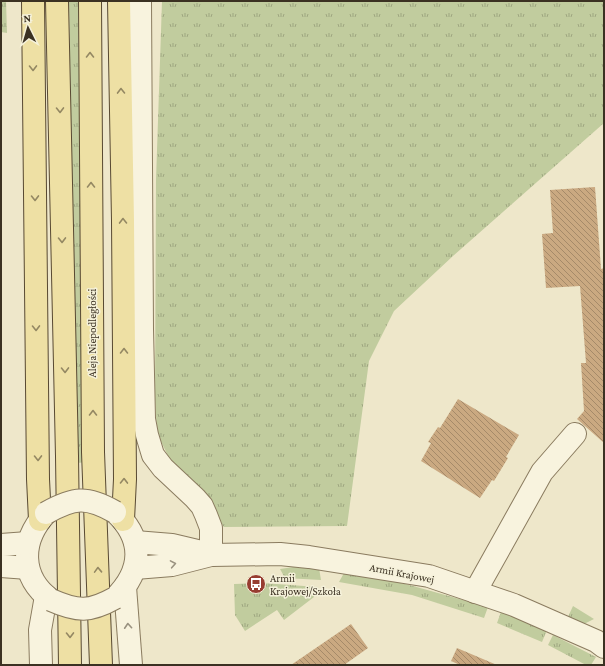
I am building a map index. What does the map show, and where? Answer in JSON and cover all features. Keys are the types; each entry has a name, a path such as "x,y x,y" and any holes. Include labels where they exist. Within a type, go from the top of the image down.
{"main road":[{"path":"33,1 38,478 43,516"},
{"path":"57,1 67,448 70,665"},
{"name":"Aleja Niepodległości","path":"90,1 94,452 102,665"},
{"path":"119,1 125,471 119,516"}],"street":[{"path":"140,1 144,419 153,455 163,468 202,506 211,528 211,555"},
{"path":"475,592 542,472 574,434"},
{"path":"81,500 99,503 119,516 130,530 135,542 136,555 134,568 120,593 101,606 84,609 67,607 48,598 38,588 32,578 28,568 27,555 28,543 32,531 43,516 62,504 81,500"},
{"name":"Armii Krajowej","path":"135,542 172,545 211,555"},
{"path":"1,545 28,543"},
{"name":"Armii Krajowej","path":"134,568 172,565 211,555 273,554 309,557 429,576 514,605 601,639"},
{"path":"1,566 28,568"},
{"path":"120,593 131,665"},
{"path":"40,665 40,630 48,598"}],"green space":[{"path":"1,1 6,1 7,33 1,32"},
{"path":"69,1 78,1 87,462 77,463"},
{"path":"162,1 604,1 604,123 453,256 394,311 369,361 347,526 224,527 169,458 157,433 155,399 156,180"},
{"path":"300,566 319,568 321,580 285,578 280,569"},
{"path":"352,571 488,607 484,618 412,595 339,582 344,573"},
{"path":"262,583 318,587 314,597 284,620 277,610 245,631 235,615 234,584"},
{"path":"573,606 594,619 584,624 568,617"},
{"path":"501,612 547,630 542,642 497,623"},
{"path":"553,635 596,657 591,665 586,665 548,645"}],"building":[{"path":"595,187 601,269 604,268 604,443 577,419 584,411 581,363 586,363 580,286 546,288 542,234 553,233 550,190"},
{"path":"458,399 519,435 506,457 508,458 494,481 492,480 480,498 421,461 431,443 428,442 438,427 440,428"},
{"path":"351,624 368,648 344,665 291,665"},
{"path":"457,648 497,665 460,665 451,661"}],"place":[{"name":"Armii Krajowej/Szkoła","path":"256,584"}]}
